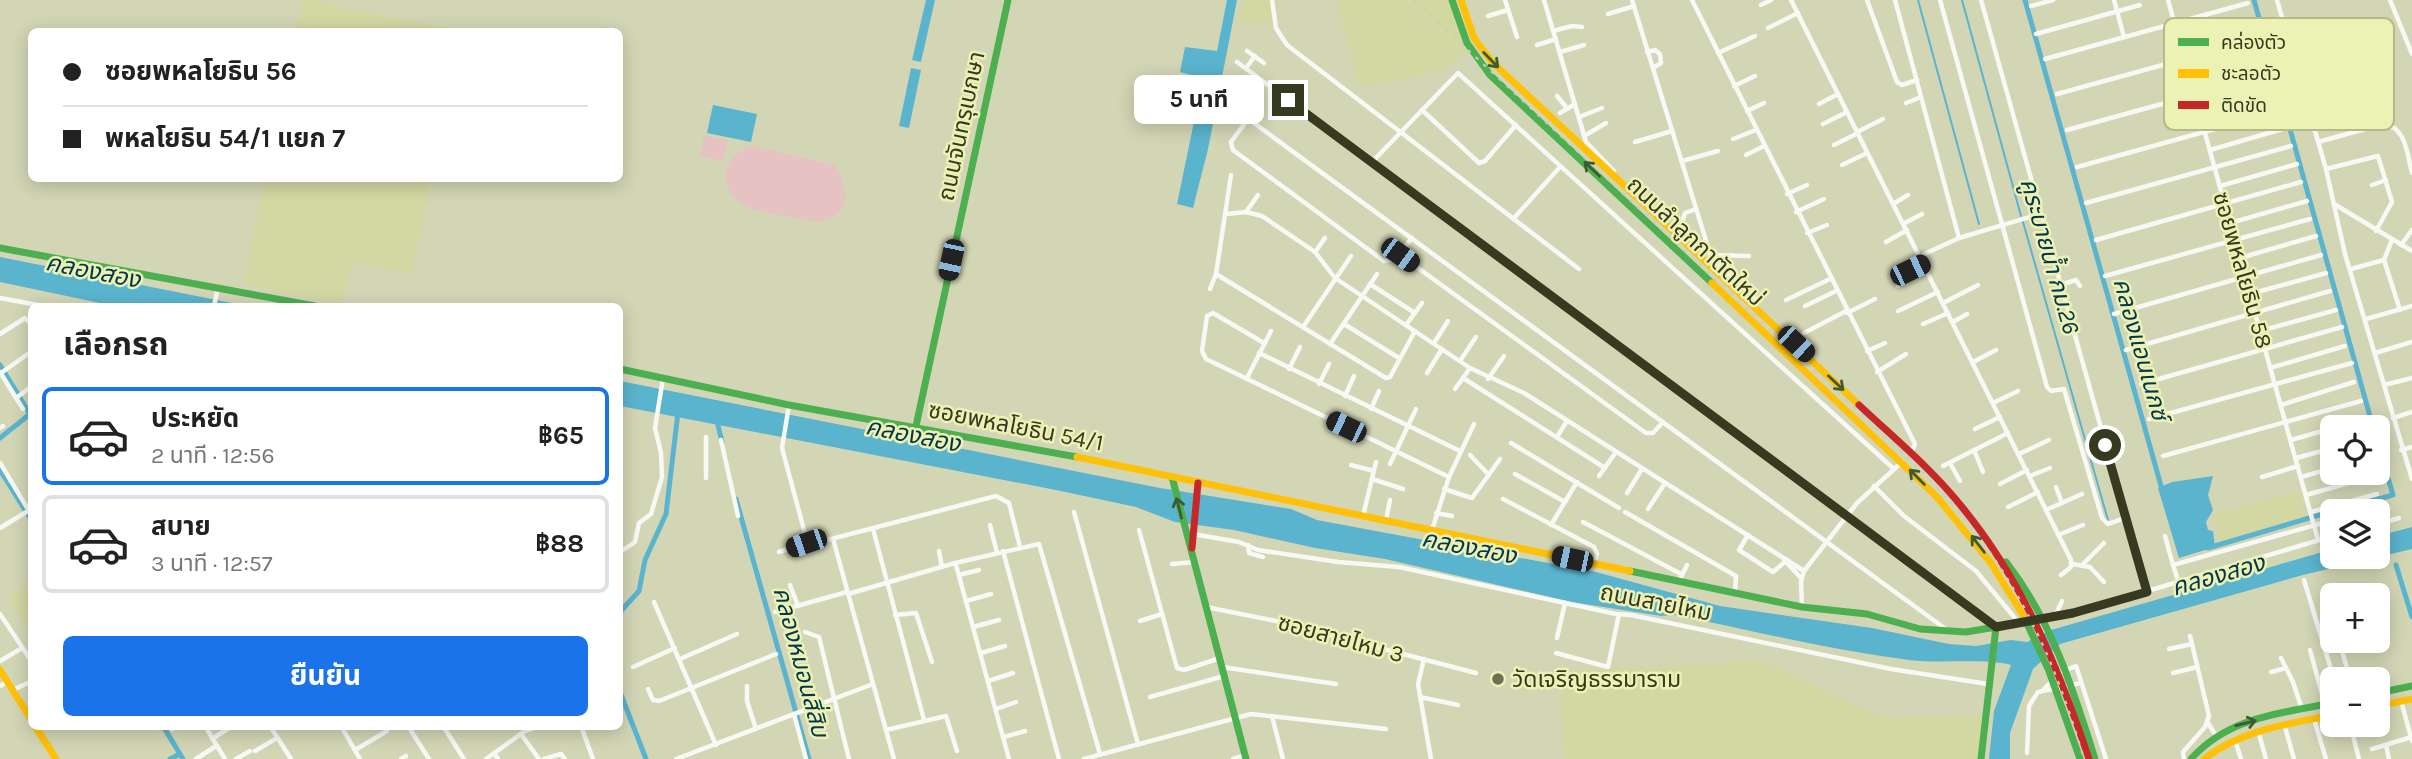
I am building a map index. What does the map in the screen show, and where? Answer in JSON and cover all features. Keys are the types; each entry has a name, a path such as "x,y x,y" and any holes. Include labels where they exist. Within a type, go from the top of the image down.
{"main road":[{"name":"ถนนจันทรุเบกษา","path":"916,426 1008,0"},
{"name":"ถนนลำลูกกาตัดใหม่","path":"1452,0 1467,43 1485,70 1902,462 1964,527 2008,587 2038,641 2060,695 2080,759"},
{"name":"ถนนลำลูกกาตัดใหม่","path":"1461,0 1471,31 1487,57 1911,453 1974,520 1996,550"},
{"path":"1654,226 1661,218"},
{"path":"0,248 217,291 295,303"},
{"name":"ซอยพหลโยธิน 54/1","path":"623,370 788,408 916,426 1173,482 1386,520 1595,564 1680,578 1802,607 1867,614 1910,627 1995,632"},
{"path":"1173,482 1245,757"},
{"path":"1192,550 1198,486"},
{"path":"1996,550 2051,651 2089,759"},
{"path":"1996,550 2016,573 2047,626 2070,680 2095,759"},
{"path":"1981,759 1988,684 1994,663 1995,632"},
{"path":"0,670 4,684 12,690 28,715"},
{"path":"2390,691 2412,686"},
{"path":"2390,703 2412,699"},
{"path":"2191,759 2202,743 2215,734 2320,706"},
{"path":"2204,759 2214,749 2235,740 2320,718"},
{"path":"37,730 54,758"}],"street":[{"path":"1272,0 1276,28 1287,45 1579,269"},
{"path":"1505,0 1517,37"},
{"path":"1544,0 1584,136 1591,149 1614,172"},
{"path":"1692,0 1829,279 1914,443 1911,453"},
{"path":"1760,5 1771,0"},
{"path":"1791,0 2072,564"},
{"path":"1867,0 1897,82 1902,85 1916,80"},
{"path":"1895,0 1959,238"},
{"path":"1940,0 2047,387 2051,391 2064,389 2102,518 2108,524 2125,517"},
{"path":"1981,0 2147,592"},
{"path":"2031,6 2053,0"},
{"path":"2114,0 2124,37"},
{"name":"ซอยพหลโยธิน 58","path":"2168,0 2173,18"},
{"path":"2277,0 2283,18"},
{"path":"2390,0 2412,54"},
{"path":"1608,14 1633,3 1711,256 1758,301"},
{"path":"2196,18 2248,3"},
{"path":"2036,34 2140,5"},
{"path":"1488,16 1508,10"},
{"path":"1768,28 1798,13"},
{"path":"1553,31 1572,26 1582,27"},
{"path":"2045,60 2164,27"},
{"path":"1718,53 1755,36"},
{"path":"1536,45 1556,40"},
{"path":"1560,52 1584,45"},
{"path":"1647,52 1655,50 1660,54 1661,63 1653,68"},
{"path":"1247,51 1264,63"},
{"path":"1246,68 1255,57"},
{"path":"1237,61 1848,515 1995,632 2019,623 2147,592 2319,540"},
{"path":"2057,94 2164,66"},
{"path":"1372,162 1458,73 1894,469"},
{"path":"1734,86 1755,76"},
{"path":"1819,104 1838,94"},
{"path":"1557,96 1566,107"},
{"path":"1906,103 1921,97"},
{"path":"1746,111 1764,103"},
{"path":"1560,113 1575,104"},
{"path":"2067,130 2164,104"},
{"path":"1579,117 1602,108"},
{"path":"1236,110 1948,631"},
{"path":"1422,110 1479,163 1485,161 1516,125"},
{"path":"1823,124 1847,112"},
{"path":"1834,145 1884,118"},
{"path":"1248,119 1231,142 1233,150 1384,261 1389,262 1400,255 1412,238"},
{"path":"1584,136 1606,123"},
{"path":"2394,128 2401,134 2412,173"},
{"path":"1733,139 1756,130"},
{"path":"2077,167 2212,130"},
{"path":"2210,150 2279,130"},
{"path":"2314,130 2401,450 2412,479"},
{"path":"2318,142 2361,130"},
{"path":"1635,142 1672,131"},
{"name":"ซอยพหลโยธิน 58","path":"2205,132 2319,540"},
{"path":"1746,155 1764,146"},
{"path":"2086,203 2291,146"},
{"path":"1682,161 1718,151"},
{"path":"1842,165 1867,153"},
{"path":"2326,169 2376,155 2380,159 2392,202 2376,231"},
{"path":"2220,186 2297,164"},
{"path":"1514,218 1560,167"},
{"path":"1210,289 1216,274 1226,214 1226,193 1231,175"},
{"path":"2371,186 2386,180"},
{"path":"2096,240 2301,182"},
{"path":"1787,194 1807,185"},
{"path":"1246,212 1258,195"},
{"path":"1893,204 1908,195"},
{"path":"1796,212 1824,199"},
{"path":"2230,223 2307,201"},
{"path":"2333,203 2412,251"},
{"path":"1683,219 1685,214 1696,209"},
{"path":"1226,214 1246,212 1262,216 1315,252 1335,278 1470,368 1488,379 1515,388 1804,571"},
{"path":"1903,224 1922,214"},
{"path":"1920,256 1959,238 2040,214"},
{"path":"2105,276 2310,219"},
{"path":"1807,233 1827,225"},
{"path":"1886,242 1907,230"},
{"path":"2401,245 2412,230"},
{"path":"2240,258 2316,236"},
{"path":"1315,252 1325,239"},
{"path":"2392,240 2384,260 2400,310"},
{"path":"1400,255 1646,433 1653,433 1662,423"},
{"path":"2114,314 2321,255"},
{"path":"1303,327 1351,256"},
{"path":"1711,256 1749,256"},
{"path":"1711,256 1733,268"},
{"path":"2351,269 2384,260"},
{"path":"1898,286 1897,276 1923,263"},
{"path":"2250,295 2326,273"},
{"path":"1216,274 1386,378 1390,377 1415,331"},
{"path":"1330,344 1377,274"},
{"path":"1786,300 1829,279"},
{"path":"2060,285 2076,280 2080,286"},
{"path":"1370,284 1415,313"},
{"path":"1943,303 1978,285"},
{"path":"215,303 217,291"},
{"path":"1805,306 1836,291"},
{"path":"2126,350 2330,291"},
{"path":"1898,311 1938,292"},
{"path":"0,298 28,303"},
{"path":"1804,332 1875,299"},
{"path":"1406,325 1422,303"},
{"path":"2365,319 2412,306"},
{"path":"2260,331 2336,310"},
{"path":"1264,343 1213,313 1207,316 1203,357 1449,477"},
{"path":"1923,324 1948,313"},
{"path":"1952,322 1967,314"},
{"path":"0,334 25,318 28,321"},
{"path":"1434,343 1448,321"},
{"path":"1344,324 1399,358"},
{"path":"2141,384 2342,327"},
{"path":"1247,378 1271,331"},
{"path":"1460,361 1476,337"},
{"path":"2375,353 2412,342"},
{"path":"1867,352 1885,343"},
{"path":"2270,368 2345,346"},
{"path":"1289,369 1300,347"},
{"path":"1426,373 1443,349"},
{"path":"1973,362 1996,350"},
{"path":"1259,353 1460,452"},
{"path":"23,408 2,371 28,354"},
{"path":"1877,372 1906,354"},
{"path":"1488,379 1504,356"},
{"path":"2149,419 2352,363"},
{"path":"1319,384 1329,364"},
{"path":"1455,389 1470,368"},
{"path":"1345,396 1354,376"},
{"path":"2384,386 2412,377"},
{"path":"623,550 635,542 639,523 651,514 659,491 661,453 655,428 663,378"},
{"path":"1463,378 1605,468"},
{"path":"2281,405 2354,382"},
{"path":"18,396 28,389"},
{"path":"1371,409 1380,391"},
{"path":"1993,403 2018,391"},
{"path":"2163,456 2361,401"},
{"path":"788,408 781,441 806,543"},
{"path":"1390,464 1416,409"},
{"path":"2393,418 2412,412"},
{"path":"1975,429 2000,417"},
{"path":"1557,438 1567,421"},
{"path":"1432,530 1444,489 1474,424"},
{"path":"2291,440 2320,432"},
{"path":"1943,466 2008,433"},
{"path":"706,437 706,478"},
{"path":"721,440 738,516"},
{"path":"2019,454 2049,440"},
{"path":"1511,443 1619,508"},
{"path":"2401,450 2412,447"},
{"path":"1974,450 1983,471"},
{"path":"1599,476 1616,452"},
{"path":"2296,458 2320,452"},
{"path":"1470,455 1489,475"},
{"path":"1444,489 1472,498 1500,459"},
{"path":"1363,516 1376,462"},
{"path":"1802,607 1801,578 1804,571 1874,486 1902,462"},
{"path":"0,463 28,510"},
{"path":"1950,463 1960,481"},
{"path":"1351,465 1374,471"},
{"path":"2262,477 2298,466"},
{"path":"2000,484 2050,468"},
{"path":"1627,493 1642,469"},
{"path":"2301,477 2320,472"},
{"path":"1515,474 1565,502"},
{"path":"1372,479 1403,489"},
{"path":"1552,525 1577,482"},
{"path":"1648,509 1665,483"},
{"path":"2306,495 2342,485"},
{"path":"1874,486 1904,516 1976,571 2019,623"},
{"path":"2056,487 2062,503"},
{"path":"2008,507 2038,492"},
{"path":"2046,510 2082,494"},
{"path":"2173,565 2377,494"},
{"path":"779,552 996,496 1009,503 1020,547"},
{"path":"1503,499 1594,547 1597,554 1595,564"},
{"path":"1386,520 1390,500"},
{"path":"1074,512 1138,744"},
{"path":"1625,512 1736,576 1735,593"},
{"path":"0,528 28,513"},
{"path":"1436,513 1452,516"},
{"path":"2312,518 2320,519"},
{"path":"2390,521 2399,518"},
{"path":"1583,522 1680,578 1687,565"},
{"path":"990,525 1059,759"},
{"path":"2058,535 2083,525"},
{"path":"873,529 924,720"},
{"path":"1139,530 1180,670 1220,658"},
{"name":"ถนนสายไหม","path":"1193,531 1258,550 1338,562 1399,567 1891,669 1988,684"},
{"path":"1748,535 1740,551 1773,572 1785,560"},
{"path":"2165,536 2178,582"},
{"path":"833,539 894,759"},
{"path":"2083,564 2104,543"},
{"path":"775,612 1039,544 1100,754"},
{"path":"1248,545 1249,553 1263,557"},
{"path":"939,551 942,567"},
{"path":"1785,560 1801,578"},
{"path":"1172,564 1195,562"},
{"path":"2061,575 2072,564 2083,564 2096,571 2104,582"},
{"path":"956,565 1009,759"},
{"path":"958,575 979,570"},
{"path":"2304,580 2330,667"},
{"path":"790,585 797,606"},
{"path":"966,601 991,594"},
{"path":"2055,616 2062,601"},
{"path":"654,602 716,745"},
{"path":"1557,638 1565,603"},
{"name":"ซอยสายไหม 3","path":"1206,607 1276,621 1476,673"},
{"path":"895,615 916,613 932,662"},
{"path":"0,614 28,656"},
{"path":"1140,621 1162,614"},
{"path":"1556,653 1608,667 1619,614"},
{"path":"973,627 999,620"},
{"path":"805,632 819,637 832,699 849,759"},
{"path":"680,659 737,634"},
{"path":"2190,636 2208,723 2215,734"},
{"path":"2169,649 2192,644"},
{"path":"981,653 1005,646"},
{"path":"0,661 22,648"},
{"path":"633,667 675,648"},
{"path":"2309,650 2320,680"},
{"path":"648,689 657,701 694,689 776,654"},
{"path":"2281,658 2302,710"},
{"path":"1423,660 1420,697 1431,759"},
{"path":"2044,689 2061,671 2076,666 2106,759"},
{"path":"1222,667 1336,684"},
{"path":"2173,673 2197,667"},
{"path":"2271,672 2286,668"},
{"path":"988,681 1013,673"},
{"path":"1150,696 1224,676"},
{"path":"12,690 28,683"},
{"path":"2027,753 2029,706 2038,692 2081,683"},
{"path":"676,759 873,684"},
{"path":"747,686 747,701 757,729"},
{"path":"1420,697 1458,705"},
{"path":"2372,749 2412,739 2401,701"},
{"path":"996,709 1016,702"},
{"path":"795,714 806,759"},
{"path":"886,730 946,716 957,751"},
{"path":"1084,759 1234,717 1272,716 1386,729"},
{"path":"1272,716 1283,759"},
{"path":"2315,719 2326,759"},
{"path":"2184,759 2183,752 2208,723"},
{"path":"2285,727 2294,759"},
{"path":"207,730 225,759"},
{"path":"212,739 226,730"},
{"path":"274,730 290,759"},
{"path":"343,730 360,759"},
{"path":"411,730 429,759"},
{"path":"446,730 464,759"},
{"path":"486,759 527,730"},
{"path":"582,730 593,759"},
{"path":"355,750 387,731"},
{"path":"1004,737 1025,731"},
{"path":"522,734 541,759 558,754 565,759"},
{"path":"2259,734 2266,759"},
{"path":"2353,737 2359,759"},
{"path":"236,759 278,738"},
{"path":"2235,740 2241,759"},
{"path":"2385,745 2389,759"},
{"path":"195,759 216,746"},
{"path":"2214,749 2217,759"},
{"path":"494,753 498,759"},
{"path":"1233,759 1245,757"}],"shaded area":[{"path":"303,0 312,0 444,28 297,28"},
{"path":"1243,0 1277,0 1274,21 1239,24"},
{"path":"1336,0 1449,0 1466,53 1443,71 1360,88"},
{"path":"704,135 728,140 723,161 700,156"},
{"path":"753,146 834,165 845,189 844,205 840,212 824,221 810,221 754,209 736,199 726,182 727,170 737,154"},
{"path":"264,182 430,182 411,274 352,261 343,303 243,283"},
{"path":"2299,491 2306,516 2221,542 2213,514"},
{"path":"28,585 28,630 7,597"},
{"path":"1765,661 1880,717 1982,716 1978,759 1565,759 1558,671"}],"water":[{"path":"926,0 935,0 921,62 912,60"},
{"path":"1227,0 1237,0 1208,149 1193,208 1177,204 1203,78 1180,72 1185,47 1217,51"},
{"path":"911,68 921,70 909,128 899,126"},
{"path":"713,105 757,114 751,142 707,133"},
{"path":"0,257 232,303 100,303 0,282"},
{"path":"623,382 1160,488 1291,509 1317,520 1596,572 1720,606 1872,628 1949,644 1976,646 2011,640 2027,642 2051,630 2320,553 2320,569 2328,569 2060,644 2033,669 2010,733 2010,759 1989,759 1994,711 2011,665 1909,660 1792,640 1676,615 1661,616 1572,602 1385,559 1315,548 1234,530 1175,522 1136,507 623,407"},
{"path":"2213,476 2208,495 2213,510 2206,522 2208,530 2213,531 2215,547 2179,558 2158,488 2172,482"},
{"path":"2412,527 2412,549 2390,554 2390,533"}],"waterway":[{"name":"คูระบายน้ำ กม.26","path":"1918,0 1979,224"},
{"name":"คูระบายน้ำ กม.26","path":"1962,0 2021,216"},
{"name":"คลองแอนเนกซ์","path":"2025,0 2163,493"},
{"name":"คลองแอนเนกซ์","path":"2254,0 2259,18"},
{"name":"คลองแอนเนกซ์","path":"2290,130 2370,415"},
{"name":"คูระบายน้ำ กม.26","path":"2023,222 2108,520"},
{"path":"0,365 28,411"},
{"path":"623,609 639,591 645,560 666,514 678,412"},
{"path":"0,438 28,416"},
{"name":"คลองหมอนสี่สิบ","path":"717,421 722,442"},
{"path":"0,470 28,515"},
{"name":"คลองแอนเนกซ์","path":"2378,499 2393,495 2390,485"},
{"name":"คลองหมอนสี่สิบ","path":"736,499 809,759"},
{"name":"คลองแอนเนกซ์","path":"2208,548 2320,515"},
{"path":"2396,565 2412,617"},
{"path":"623,700 646,759"},
{"path":"165,730 183,759"},
{"path":"170,759 180,754"}],"railway":[{"path":"1414,0 1936,486 1966,521 2016,592 2054,670 2084,759"}],"traffic: fast":[{"path":"916,426 1008,0"},
{"path":"1452,0 1467,43 1490,75 1712,283"},
{"path":"0,248 299,303"},
{"path":"623,370 789,405 1077,457"},
{"path":"1172,477 1246,759"},
{"path":"2006,562 2036,608 2060,656 2095,759"},
{"path":"1630,571 1802,607 1867,614 1920,629 1966,632 1996,627 1981,759"},
{"path":"2024,617 2049,671 2080,759"},
{"path":"2390,691 2412,686"},
{"path":"2191,759 2221,734 2238,725 2275,714 2320,705"}],"traffic: slow":[{"path":"1461,0 1474,38 1492,62 1859,405"},
{"path":"1712,283 1936,496 1991,563 2024,617"},
{"path":"1077,457 1630,571"},
{"path":"0,670 28,715"},
{"path":"2390,704 2412,699"},
{"path":"2204,759 2218,749 2249,735 2320,718"},
{"path":"38,730 56,759"}],"traffic: jam":[{"path":"1859,405 1938,480 1984,535 2037,627 2052,659 2089,759"},
{"path":"1192,548 1198,483"}],"place":[{"name":"วัดเจริญธรรมาราม","path":"1498,679"}],"route":[{"path":"1288,100 1996,627 2073,613 2147,592 2105,445"}],"water label":[{"name":"คลองสอง","path":"93,271"},
{"name":"คลองสอง","path":"913,435"},
{"name":"คลองสอง","path":"1469,547"},
{"name":"คลองสอง","path":"2218,575"}]}
